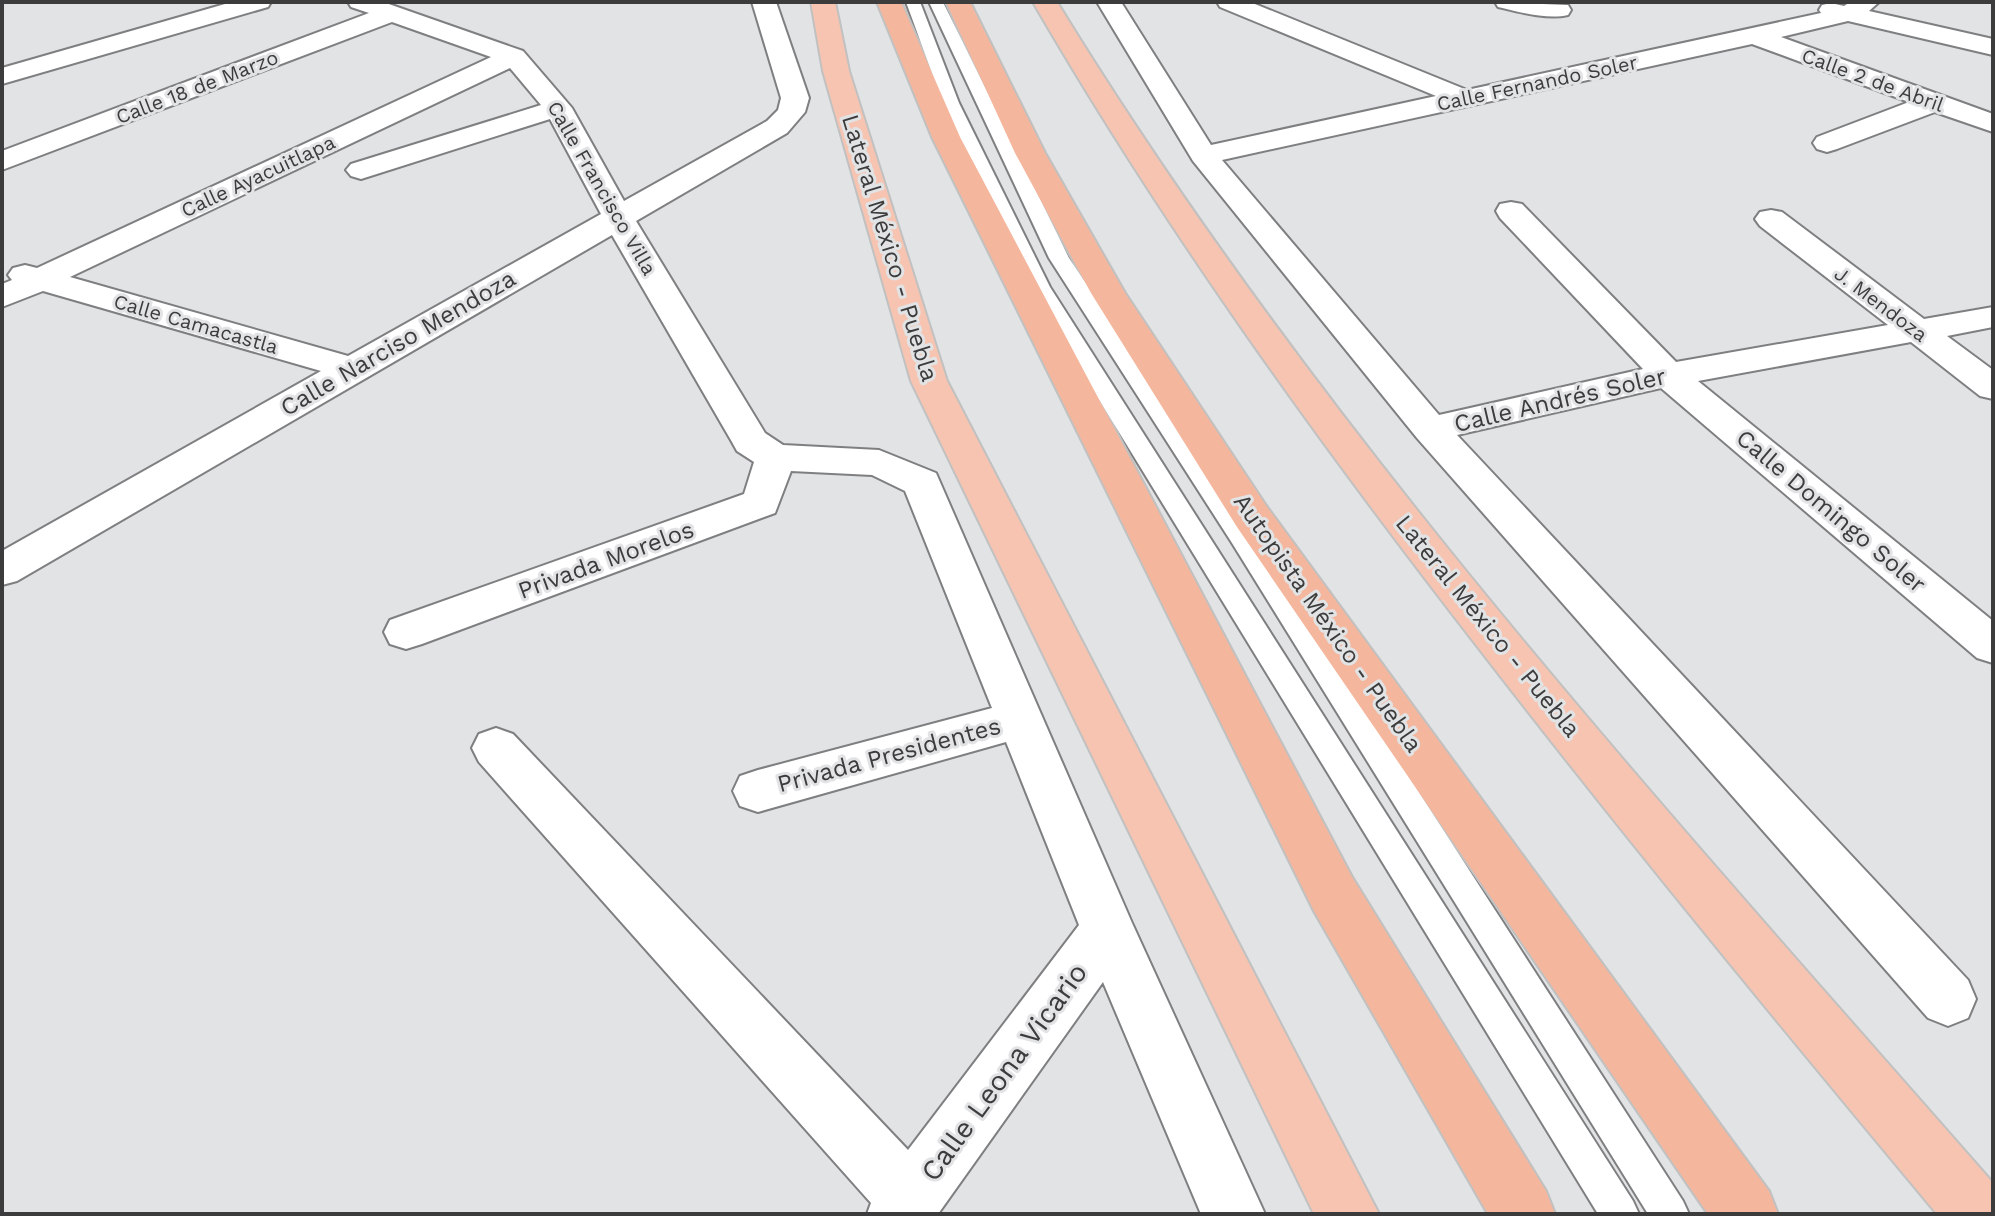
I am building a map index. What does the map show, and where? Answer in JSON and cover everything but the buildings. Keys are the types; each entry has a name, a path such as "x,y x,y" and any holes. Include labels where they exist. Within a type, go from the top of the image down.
{"highway":[{"name":"Lateral México - Puebla","path":"823,2 847,111 929,381 1347,1214"},
{"path":"889,2 946,137 1333,894 1523,1214"},
{"name":"Autopista México - Puebla","path":"958,2 1030,153 1108,293 1252,517 1746,1214"},
{"name":"Lateral México - Puebla","path":"1045,2 1080,64 1221,275 1299,385 1401,517 1701,889 1978,1214"}],"street":[{"path":"2,76 259,2"},
{"path":"360,2 514,56"},
{"path":"764,2 795,98 791,112 819,108 847,111"},
{"name":"Calle Andrés Soler","path":"1109,2 1203,155 1430,429 1668,375 1993,317"},
{"path":"1229,2 1464,98"},
{"path":"1507,2 1559,10"},
{"path":"1798,2 1857,8 1993,47"},
{"name":"Calle Fernando Soler","path":"1203,155 1754,36 1857,8"},
{"name":"Calle 18 de Marzo","path":"2,161 392,13"},
{"name":"Calle 2 de Abril","path":"1754,36 1993,124"},
{"name":"Calle Francisco Villa","path":"514,56 558,108 618,218 751,442 775,458"},
{"name":"Calle Ayacuitlapa","path":"2,297 514,56"},
{"path":"1827,143 1933,103"},
{"path":"361,170 558,108"},
{"name":"Calle Narciso Mendoza","path":"2,570 777,127 791,112"},
{"name":"Calle Domingo Soler","path":"1511,211 1668,375 1993,646"},
{"name":"J. Mendoza","path":"1771,219 1914,331 1993,388"},
{"name":"Calle Camacastla","path":"2,268 353,369"},
{"path":"1430,429 1948,999"},
{"path":"775,458 827,458 879,463 922,483 1108,930 1233,1214"},
{"name":"Privada Morelos","path":"406,632 761,503 775,458"},
{"name":"Privada Presidentes","path":"758,791 1021,719"},
{"path":"496,748 905,1206"},
{"name":"Calle Leona Vicario","path":"905,1206 1108,930"}],"lane":[{"path":"913,2 951,103 1040,287 1620,1214"},
{"path":"936,2 1059,258 1241,537 1670,1214"}]}
